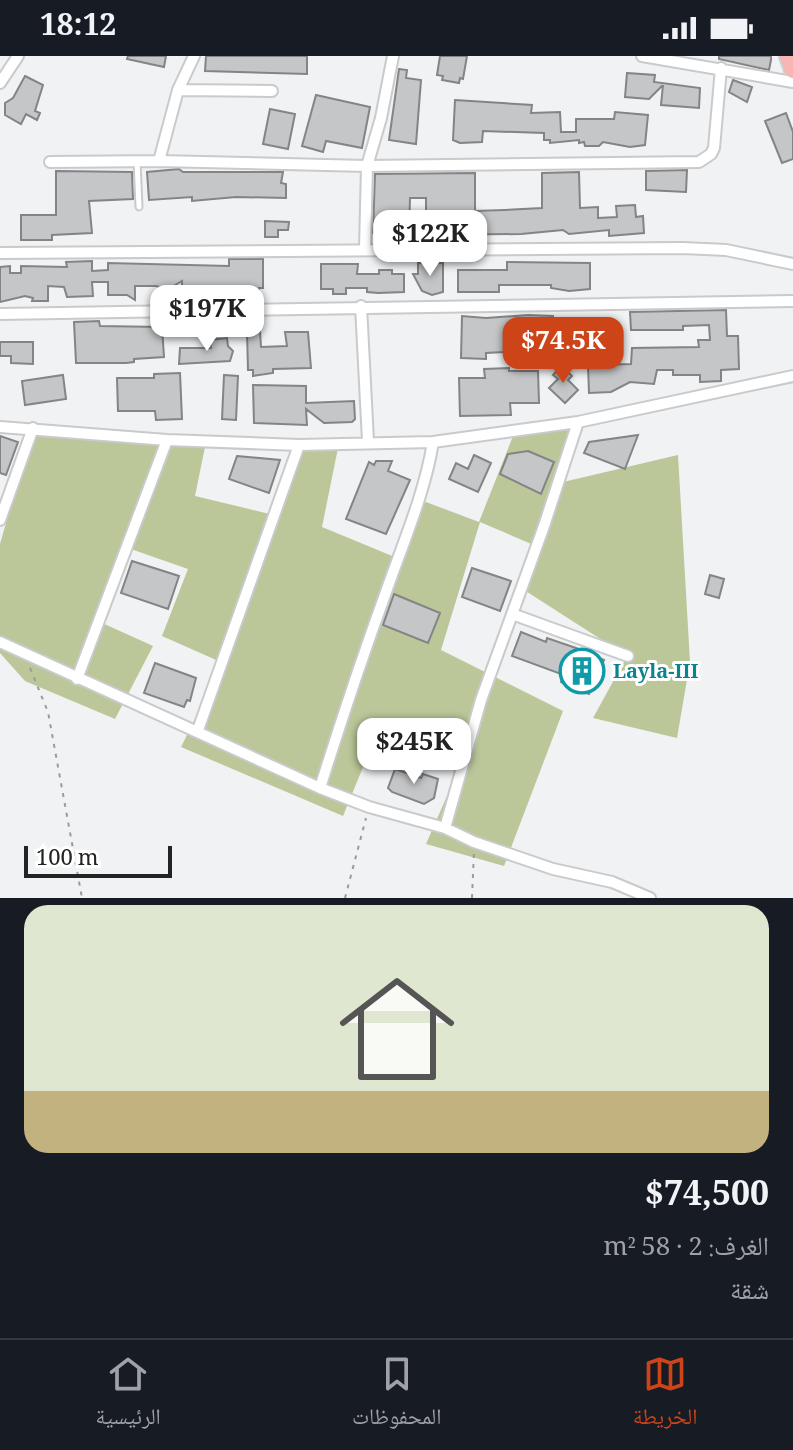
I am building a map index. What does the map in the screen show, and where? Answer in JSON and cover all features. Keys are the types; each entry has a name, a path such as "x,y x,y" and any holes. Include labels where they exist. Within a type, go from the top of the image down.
{"street":[{"path":"0,83 18,56"},
{"path":"159,161 178,90 194,56"},
{"path":"365,249 367,166 381,118 393,56"},
{"path":"642,56 721,68 792,68"},
{"path":"50,162 367,166 699,162 714,148 721,68"},
{"path":"178,90 272,91"},
{"path":"0,253 683,248 726,250 793,264"},
{"path":"0,314 793,301"},
{"path":"361,306 368,441"},
{"path":"0,427 167,440 299,445 368,441 433,442 578,422 793,376"},
{"path":"445,828 481,700 578,422"},
{"path":"0,520 33,428"},
{"path":"77,679 167,440"},
{"path":"320,788 430,465 433,442"},
{"path":"198,730 299,445"},
{"path":"512,614 628,656"},
{"path":"0,642 6,651 25,656 198,730 320,788 369,807 445,828 474,842 553,869 612,882 650,898"}],"lane":[{"path":"137,161 139,207"}],"path":[{"path":"25,656 48,712 82,898"},
{"path":"345,898 369,807"},
{"path":"472,898 474,842"}],"green space":[{"path":"578,422 559,483 678,455 690,662 677,738 593,718 627,656 521,588 536,546 480,522 441,650 563,711 504,866 426,844 464,757 377,733 343,816 181,747 223,663 162,636 188,569 128,548 100,622 153,646 115,719 25,681 0,653 0,544 33,428 206,442 195,496 274,515 299,445 339,443 322,527 397,558 418,499 479,522 515,431"}],"building":[{"path":"128,56 166,56 164,67 127,59"},
{"path":"206,56 307,56 307,74 205,71"},
{"path":"440,56 467,56 463,79 460,78 459,83 442,80 443,76 437,75"},
{"path":"719,56 771,56 771,60 769,70 719,59"},
{"path":"399,69 407,70 406,78 421,80 416,144 389,140"},
{"path":"627,73 655,75 654,82 700,88 699,108 661,105 663,85 649,99 625,97"},
{"path":"25,76 43,85 35,111 40,113 37,120 26,114 21,124 5,115 5,103 13,98"},
{"path":"733,80 752,87 747,102 729,92"},
{"path":"316,95 370,107 362,148 326,141 323,152 302,146"},
{"path":"455,100 532,105 531,113 560,112 561,132 576,132 576,119 614,119 615,112 648,115 645,145 630,147 603,142 599,146 585,146 579,140 550,143 550,140 544,140 544,133 483,131 482,142 460,143 453,140"},
{"path":"270,109 295,114 288,149 263,144"},
{"path":"786,113 793,132 793,159 782,163 765,121"},
{"path":"179,169 183,172 283,172 281,183 286,184 286,198 149,200 147,172"},
{"path":"687,170 686,192 646,190 646,171"},
{"path":"56,171 132,172 133,199 89,201 92,233 52,235 52,240 21,240 21,215 56,215"},
{"path":"579,172 580,208 598,207 598,218 617,217 616,206 635,205 636,217 643,216 644,233 609,236 609,230 569,234 563,230 521,234 426,235 426,198 410,198 409,234 373,233 375,174 475,173 475,211 542,208 542,173"},
{"path":"265,221 289,222 288,230 278,230 278,237 265,237"},
{"path":"229,259 263,259 263,288 259,288 259,296 182,293 182,281 167,290 156,286 135,286 135,300 127,295 108,295 108,282 92,282 93,296 67,297 64,287 48,286 48,301 32,301 33,298 25,296 0,302 0,267 10,266 10,273 21,273 21,266 67,267 66,262 92,261 92,271 108,270 108,263 229,266"},
{"path":"507,262 590,263 590,289 569,291 551,288 551,285 499,285 499,292 458,292 458,270 507,270"},
{"path":"418,263 443,263 443,292 432,295 422,291 413,274 418,274"},
{"path":"321,264 358,264 357,274 379,274 379,270 392,270 392,274 404,274 404,292 378,293 367,292 367,288 346,288 346,294 333,294 333,289 321,289"},
{"path":"726,310 727,336 738,336 739,369 721,370 721,381 700,382 700,375 673,375 673,370 657,370 654,384 630,382 611,392 589,393 588,365 631,364 632,348 699,347 698,340 710,340 709,325 683,326 683,330 631,330 630,312"},
{"path":"462,316 553,316 553,350 504,349 504,352 486,353 486,359 461,358"},
{"path":"99,321 100,326 162,327 164,357 134,359 134,362 126,363 76,363 74,322"},
{"path":"260,331 261,347 287,346 285,332 308,332 311,368 273,369 273,373 253,376 253,370 248,370 247,332"},
{"path":"227,338 228,346 233,351 230,361 179,364 180,348 211,348 210,340"},
{"path":"0,342 33,342 33,364 11,363 11,356 0,356"},
{"path":"562,366 572,376 568,380 578,390 565,403 549,388 558,379 553,375"},
{"path":"509,368 509,371 538,371 539,403 510,403 511,415 460,416 459,378 485,378 484,369"},
{"path":"180,373 182,419 156,420 155,411 118,411 117,378 154,378 154,374"},
{"path":"63,375 66,399 25,405 22,381"},
{"path":"224,375 238,376 236,420 222,419"},
{"path":"253,385 306,386 306,403 354,401 355,419 352,422 324,423 306,409 307,425 254,423"},
{"path":"638,435 625,469 584,453 589,442"},
{"path":"0,436 18,442 6,475 0,473"},
{"path":"528,451 554,462 541,494 500,474 508,454"},
{"path":"474,455 491,463 478,492 449,479 456,463 468,469"},
{"path":"237,456 280,460 269,493 229,479"},
{"path":"376,461 392,461 388,471 410,480 386,534 346,519 369,462 374,465"},
{"path":"132,561 179,576 168,609 121,593"},
{"path":"472,568 511,581 500,611 462,597"},
{"path":"710,575 724,579 719,598 705,594"},
{"path":"394,594 440,613 428,643 383,625"},
{"path":"521,632 546,642 547,638 604,660 589,694 561,682 564,675 512,656"},
{"path":"155,663 196,678 190,701 187,700 184,707 144,693"},
{"path":"395,769 421,778 423,774 438,779 434,798 424,804 392,792 388,788"}],"place":[{"name":"Layla-III","path":"582,671"}]}
